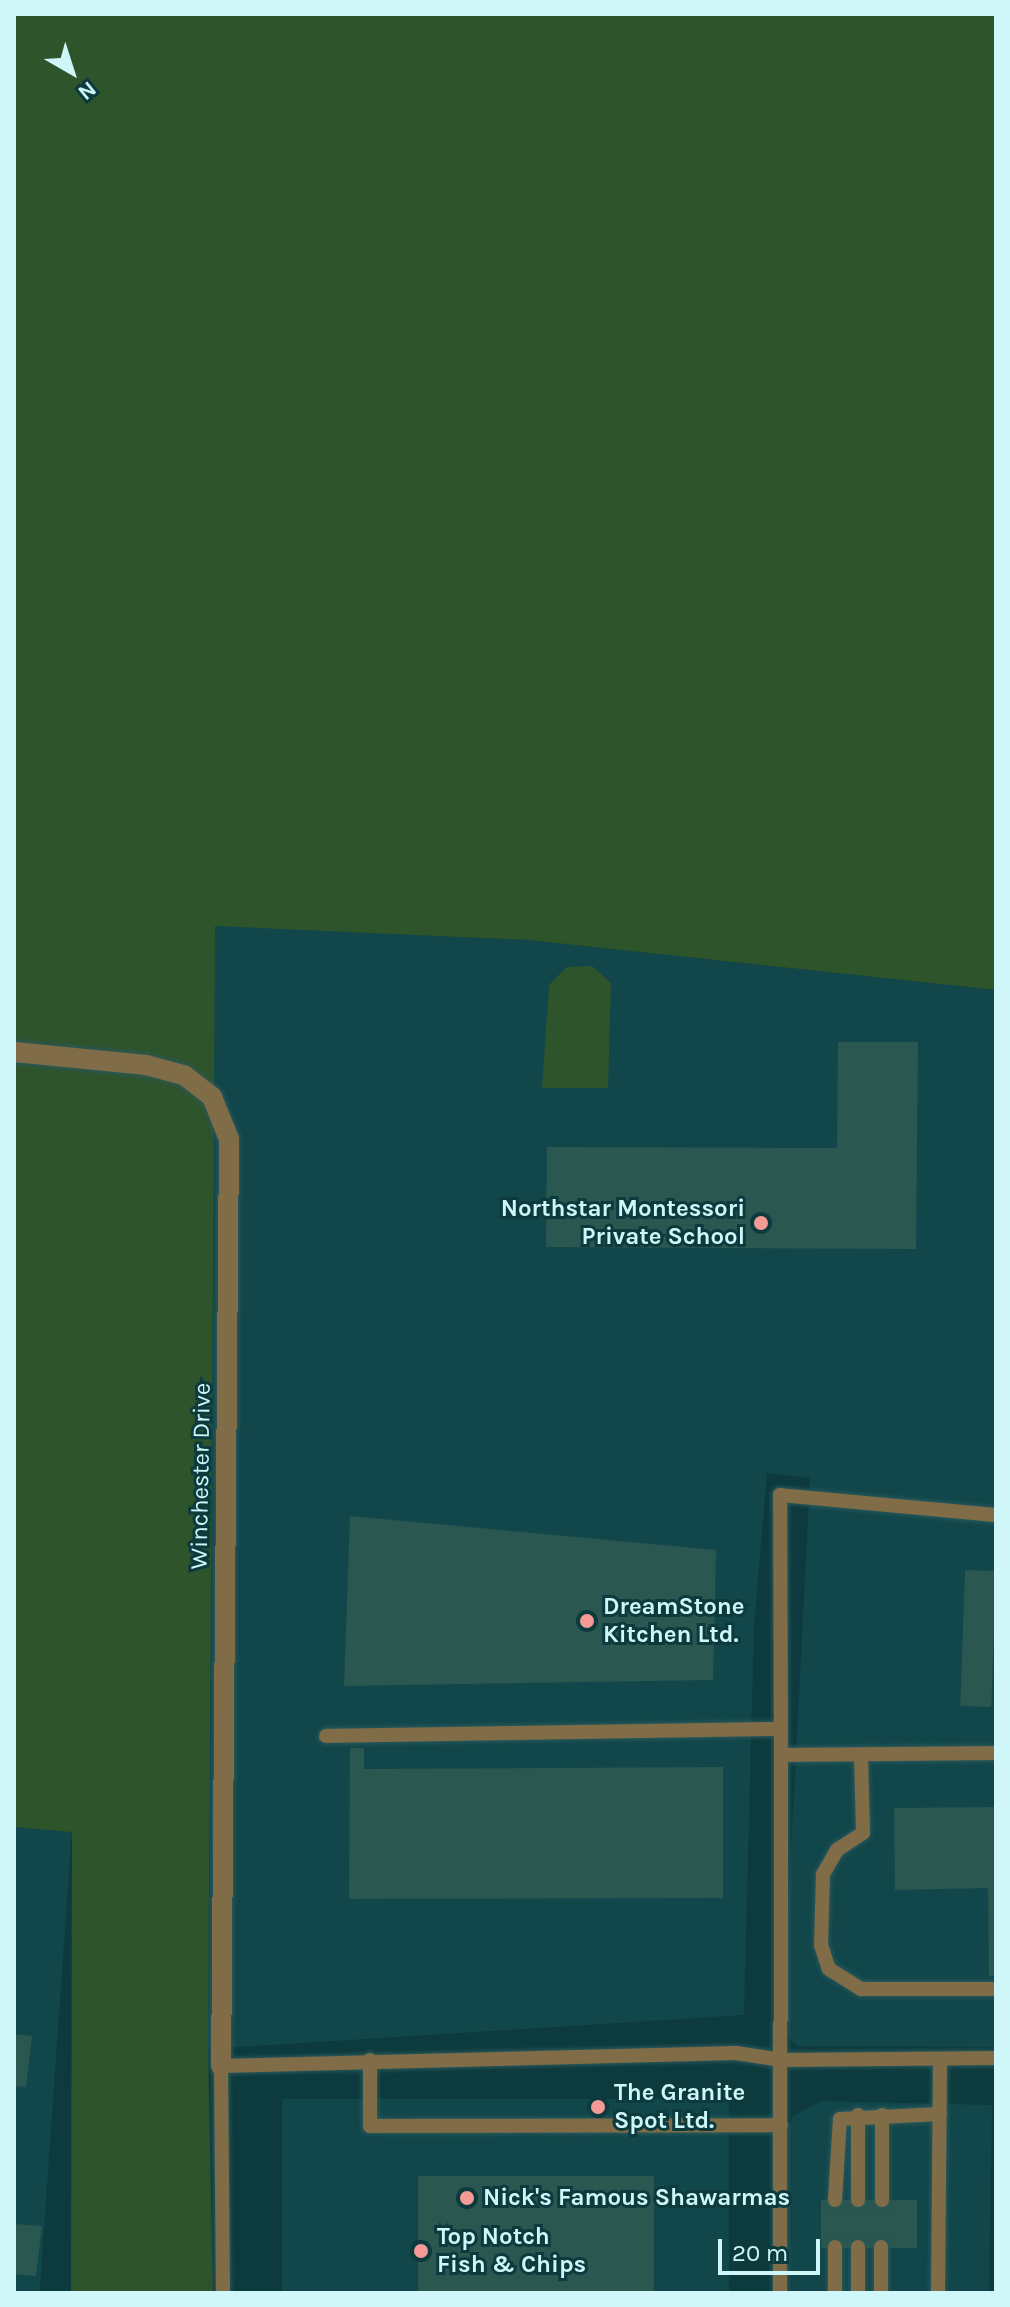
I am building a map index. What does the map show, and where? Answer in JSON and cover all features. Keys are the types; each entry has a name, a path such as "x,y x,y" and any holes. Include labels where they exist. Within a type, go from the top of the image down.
{"street":[{"name":"Winchester Drive","path":"14,1052 146,1065 184,1075 212,1097 229,1139 221,2066"}],"lane":[{"path":"780,2293 780,1495 996,1515"},
{"path":"326,1736 780,1729"},
{"path":"781,1755 996,1753"},
{"path":"861,1755 863,1833 837,1850 823,1874 821,1945 835,1976 861,1989 996,1989"},
{"path":"223,2293 221,2066 736,2053 781,2060 940,2062 996,2058"},
{"path":"370,2060 370,2126 781,2125"},
{"path":"938,2293 940,2062"},
{"path":"835,2200 836,2125 845,2116 940,2114"},
{"path":"858,2115 858,2200"},
{"path":"882,2115 882,2200"},
{"path":"835,2247 835,2293"},
{"path":"858,2247 858,2293"},
{"path":"881,2247 881,2293"}],"shaded area":[{"path":"215,925 528,940 994,990 996,2047 797,2046 782,2031 810,1478 767,1473 754,1626 744,2015 208,2049 199,1439"},
{"path":"14,1827 72,1831 40,2293 14,2293"},
{"path":"282,2099 729,2099 729,2293 282,2293"},
{"path":"822,2101 992,2105 989,2293 782,2293 784,2143 793,2116"}],"green space":[{"path":"14,14 996,14 996,990 528,940 215,926 208,2049 213,2293 71,2293 72,1832 14,1827"},
{"path":"592,966 611,983 608,1088 542,1088 549,985 567,967"}],"building":[{"path":"838,1042 918,1042 916,1249 546,1247 547,1147 837,1148"},
{"path":"350,1516 716,1550 713,1680 344,1686"},
{"path":"965,1570 996,1571 991,1707 960,1706"},
{"path":"350,1748 364,1748 364,1769 723,1767 723,1898 349,1899"},
{"path":"996,1807 996,1976 989,1976 988,1888 895,1890 894,1808"},
{"path":"14,2034 32,2036 26,2087 14,2086"},
{"path":"418,2176 654,2176 654,2293 418,2293"},
{"path":"821,2200 917,2200 917,2248 821,2248"},
{"path":"14,2224 42,2226 36,2276 14,2274"}],"place":[{"name":"Northstar Montessori Private School","path":"761,1223"},
{"name":"DreamStone Kitchen Ltd.","path":"587,1621"},
{"name":"The Granite Spot Ltd.","path":"598,2107"},
{"name":"Nick's Famous Shawarmas","path":"467,2198"},
{"name":"Top Notch Fish & Chips","path":"421,2251"}]}
